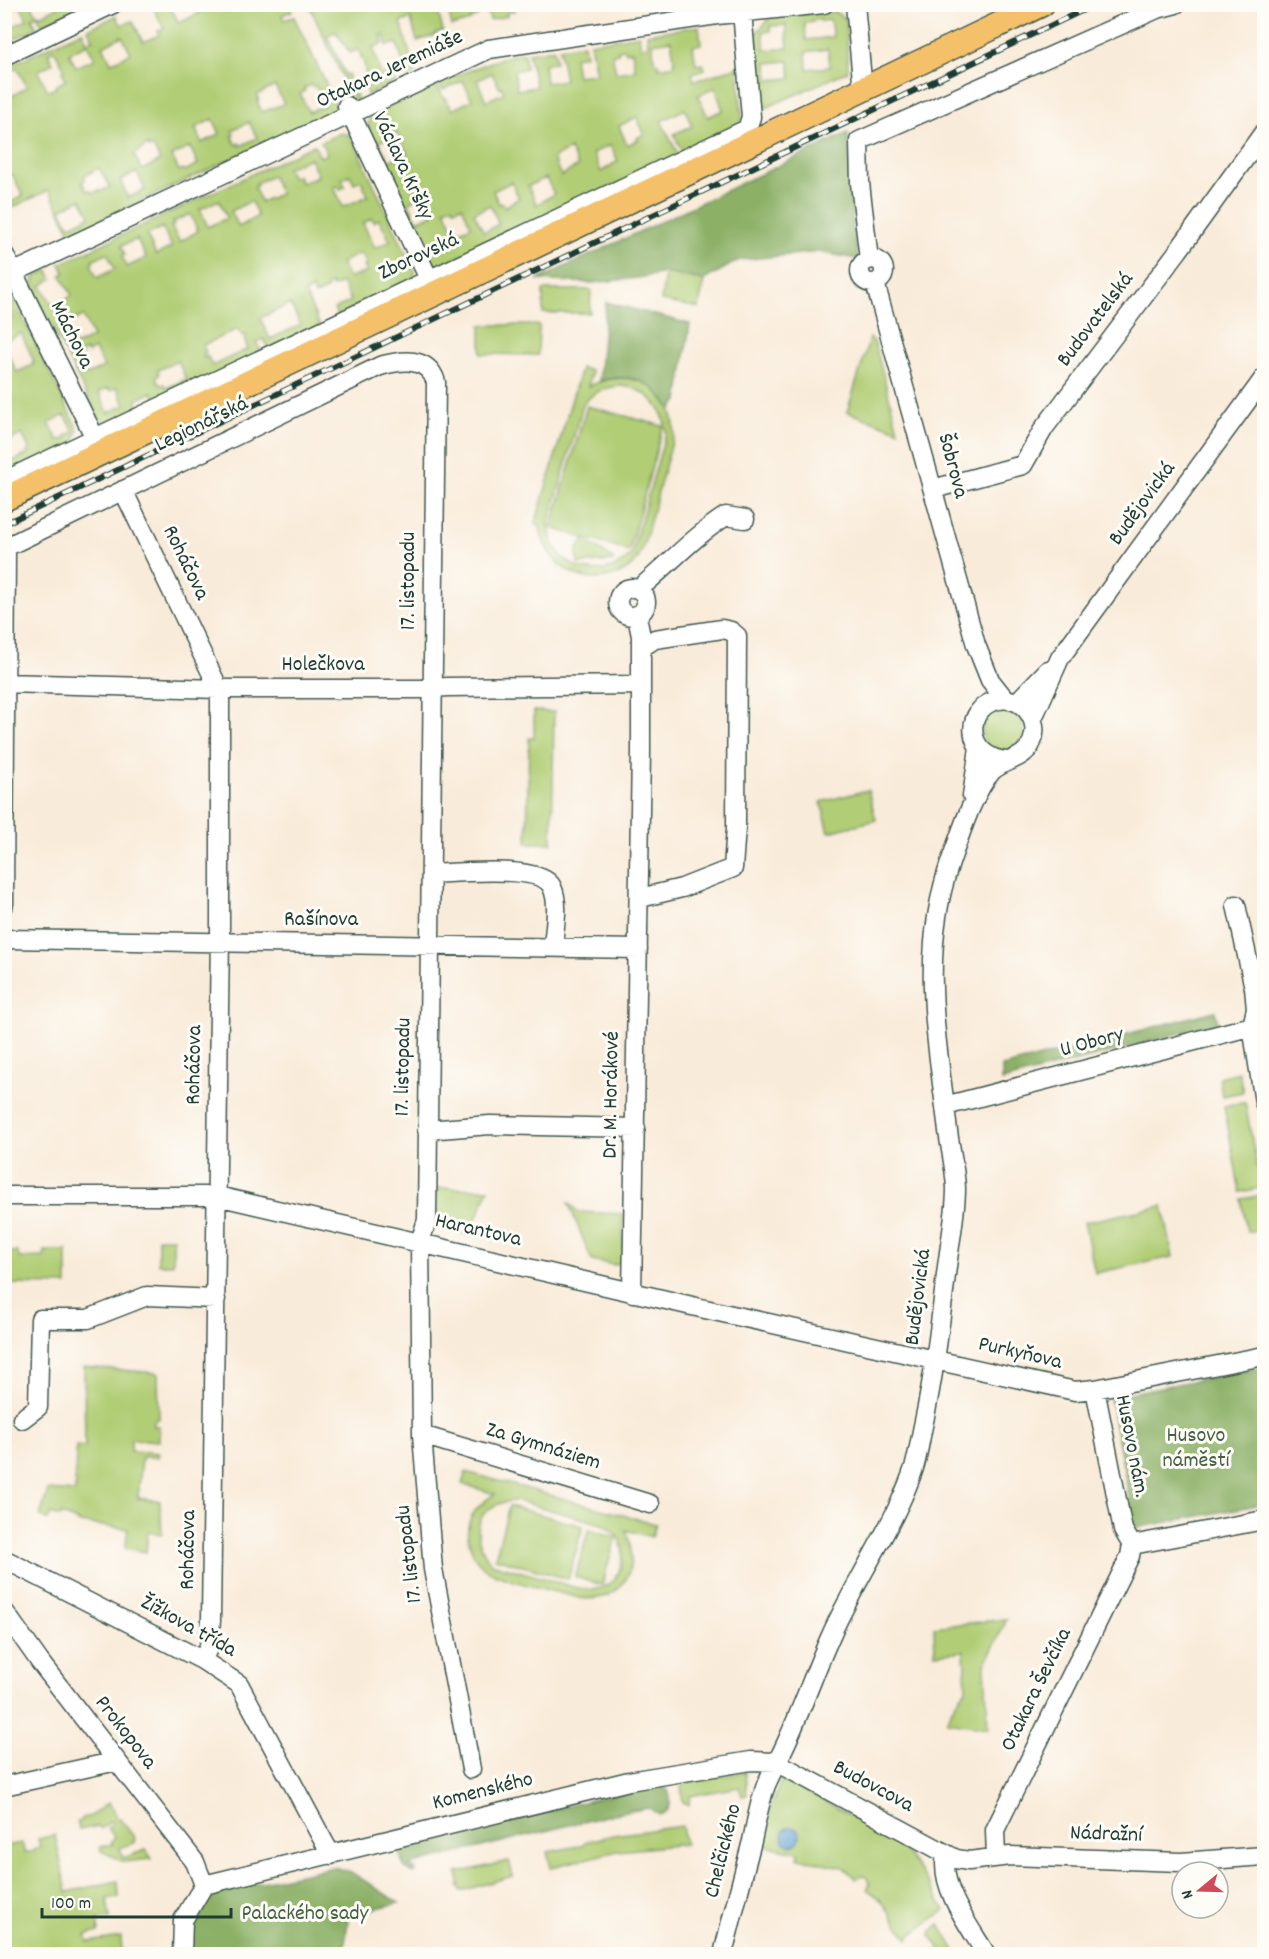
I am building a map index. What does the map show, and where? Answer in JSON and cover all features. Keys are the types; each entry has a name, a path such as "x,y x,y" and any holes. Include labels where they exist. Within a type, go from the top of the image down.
{"main road":[{"path":"4,499 1042,4"}],"street":[{"path":"4,56 113,4"},
{"name":"Otakara Jeremiáše","path":"9,275 349,110 489,50 742,11 824,4"},
{"path":"855,4 863,91"},
{"name":"Šobrova","path":"1011,700 996,689 982,662 966,612 876,283 883,275 883,267 879,262 869,260 860,183 859,141 1157,9 1176,4"},
{"name":"Zborovská","path":"4,481 747,129 751,117 742,11"},
{"name":"Václava Kršky","path":"349,110 429,279"},
{"name":"Budovatelská","path":"933,489 1023,465 1044,428 1178,251 1264,132"},
{"name":"Máchova","path":"4,254 9,275 95,438"},
{"name":"Legionářská","path":"5,547 380,366 398,361 424,365"},
{"name":"17. listopadu","path":"424,365 430,369 436,382 427,1220 420,1242 422,1435 434,1569 471,1769"},
{"name":"Budějovická","path":"776,1762 788,1740 826,1644 885,1533 914,1468 932,1386 956,1189 932,989 932,954 938,903 949,866 969,812 987,777 1007,761 1018,758 1033,740 1035,729 1033,718 1060,658 1264,378"},
{"name":"Roháčova","path":"123,490 219,688 220,943 212,1620 209,1647 202,1660"},
{"name":"Dr. M. Horákové","path":"632,1293 640,898 641,648 640,624 637,617 623,613 618,601 622,592 639,589 687,548 704,530 726,516 745,519"},
{"path":"4,904 5,547"},
{"path":"640,898 682,888 733,868 736,827 737,636 732,631 722,629 655,639 641,648"},
{"name":"Budějovická","path":"969,812 979,748 974,738 975,719 986,705 1011,700 1060,658"},
{"name":"Šobrova","path":"982,662 986,705"},
{"name":"Holečkova","path":"6,683 219,688 641,685"},
{"path":"1011,700 1023,706 1033,718"},
{"path":"979,748 996,760 1007,761"},
{"path":"431,874 516,872 542,878 551,884 555,894 553,947"},
{"path":"1236,905 1259,981 1256,1009 1264,1102"},
{"name":"Rašínova","path":"4,939 638,949"},
{"name":"U Obory","path":"945,1106 1258,1025"},
{"path":"427,1130 490,1125 636,1128"},
{"name":"Harantova","path":"4,1196 217,1196 632,1293 935,1360"},
{"path":"22,1419 38,1407 40,1319 88,1319 147,1296 216,1299"},
{"name":"Husovo nám.","path":"1132,1545 1123,1530 1095,1389 1264,1356"},
{"name":"Purkyňova","path":"935,1360 1075,1391 1095,1389"},
{"name":"Za Gymnáziem","path":"422,1435 650,1504"},
{"path":"1132,1545 1264,1520"},
{"name":"Otakara Ševčíka","path":"996,1857 995,1830 1130,1556 1132,1545"},
{"name":"Žižkova třída","path":"5,1560 202,1660 239,1684 331,1855"},
{"name":"Prokopova","path":"4,1611 40,1662 195,1862 204,1885"},
{"path":"4,1786 117,1761"},
{"name":"Komenského","path":"204,1885 629,1781 751,1761 776,1762"},
{"name":"Budovcova","path":"776,1762 946,1855"},
{"name":"Chelčického","path":"723,1954 765,1789 776,1762"},
{"path":"946,1855 945,1879 986,1954"},
{"name":"Nádražní","path":"946,1855 956,1860 969,1861 996,1857 1181,1862 1264,1856"},
{"path":"182,1954 183,1920 204,1885"}],"green space":[{"path":"5,4 32,5 36,14 40,16 58,7 57,5 87,5 42,25 37,16 32,18 37,28 5,43 5,25 7,29 27,20 20,5 5,12"},
{"path":"152,5 169,5 179,23 200,13 197,5 288,5 292,11 282,15 284,20 294,17 338,109 71,234 49,190 5,211 5,198 9,203 23,196 12,174 5,177 5,89 9,98 27,87 17,68 5,73 5,68 82,31 87,42 93,39 88,29 116,16 121,25 133,21 143,42 159,35 158,31 164,29","holes":["122,36 131,53 111,63 103,46","87,44 95,59 76,67 69,53","54,50 65,70 62,71 66,80 48,91 38,71 53,63 48,53","311,85 316,86 325,105 309,112 300,94 305,91 304,88","275,86 284,104 262,112 257,101 259,100 257,95","213,119 220,134 202,143 195,128","249,122 257,138 240,146 239,143 236,145 232,136 234,134 232,130","147,145 149,148 153,146 160,161 142,170 134,155","190,147 198,164 185,171 183,169 179,171 172,156","99,168 110,187 92,193 90,190 87,191 82,182 85,180 84,176","137,172 145,190 128,198 120,180","81,199 90,216 69,225 61,209"]},
{"path":"309,5 447,5 437,8 443,31 436,35 417,41 411,19 401,22 415,73 407,77 397,43 387,46 384,35 381,35 383,44 373,47 381,75 392,73 395,82 367,95 365,66 358,49 350,53 336,32 327,35 345,74 348,74 358,100 354,101"},
{"path":"447,5 475,5 478,16 452,26"},
{"path":"485,5 514,5 515,11 506,13 507,16 490,20"},
{"path":"835,12 846,19 848,71 761,110 756,33 771,17","holes":["819,19 820,21 830,20 833,37 806,40 805,23","786,25 788,48 765,50 763,32 771,31 770,26","828,49 830,67 807,69 806,52","789,61 791,78 768,80 767,63"]},
{"path":"699,26 701,44 693,46 696,65 703,64 705,69 692,73 694,81 738,67 742,119 740,124 683,154 674,134 692,126 685,109 661,121 679,156 437,267 431,262 369,130 368,123 372,114 436,83 452,110 472,100 463,81 443,90 439,82 505,57 524,53 526,68 514,71 517,90 536,87 528,53 554,49 556,62 544,64 546,83 565,80 559,48 584,44 586,55 574,57 577,76 596,74 590,43 639,35 641,47 648,46 647,34","holes":["671,40 675,65 659,68 658,63 655,63 652,43","618,50 632,51 635,70 616,73 612,54 618,53","492,73 504,93 486,101 477,80","715,87 723,110 708,117 698,96","637,117 644,134 637,138 638,140 627,145 619,126","397,133 407,153 389,161 379,142","610,145 618,161 601,172 593,153","570,149 578,166 561,176 553,158","546,178 554,194 537,205 528,186","511,182 519,198 505,207 503,203 499,204 493,191","425,196 433,214 417,221 409,203 415,198","490,205 499,224 484,232 474,213","462,206 471,226 455,233 445,209"]},
{"path":"341,133 351,136 415,272 414,279 338,317 334,309 351,301 342,283 333,287 331,284 327,286 328,289 315,295 312,289 305,293 320,326 269,350 264,339 256,342 262,353 158,403 152,392 136,400 141,411 111,425 99,420 33,288 34,277 48,270 52,279 41,286 53,306 72,296 61,275 65,273 60,264 314,145 320,157 327,154 321,142","holes":["310,158 318,176 301,183 297,175 292,178 287,168","350,175 354,183 361,180 368,196 343,207 334,187 338,185 340,189 345,187 342,179","272,176 280,194 261,202 254,187 257,186 256,183","219,200 227,218 208,227 200,209","251,201 258,216 239,227 231,211","190,214 198,231 180,242 171,226 174,225 173,222","372,218 374,222 379,219 390,241 375,248 363,223","162,227 172,247 156,255 147,235","137,239 146,258 127,267 122,256 125,255 121,246","107,253 115,269 97,278 91,264 92,260","358,254 362,255 367,264 364,266 367,272 349,278 341,263","290,304 301,325 270,339 260,318","83,316 93,337 75,346 63,326","238,329 242,336 246,334 247,337 244,339 248,349 212,366 208,357 204,358 203,355 206,353 203,345","95,349 104,367 87,375 78,358 82,356 81,353 86,350 88,353","178,361 186,379 166,388 164,384 160,385 156,377 159,375 158,370","117,387 125,405 108,413 99,392 108,388 110,391"]},
{"path":"848,133 853,228 858,259 818,252 739,260 704,280 665,273 592,283 537,280"},
{"path":"665,273 704,280 699,308 661,301"},
{"path":"5,290 10,292 78,430 74,443 5,476 5,465 28,454 27,451 30,450 22,434 5,443 4,346 17,372 33,365 34,361 21,333 5,341 5,322 13,317 9,310 11,304 5,302","holes":["65,415 74,432 66,436 67,439 58,440 49,423"]},
{"path":"543,290 591,290 590,313 543,313"},
{"path":"606,302 690,324 678,401 671,410 657,392 641,381 611,378 599,381"},
{"path":"481,325 539,325 538,355 481,354"},
{"path":"870,338 874,341 898,430 847,412"},
{"path":"581,368 592,371 588,387 603,381 634,380 647,384 659,392 667,403 673,418 674,435 644,544 632,565 625,571 608,578 589,578 572,573 554,560 543,541 540,526 535,525","holes":["611,387 632,388 654,401 662,415 666,433 631,555 619,565 605,570 578,567 567,561 557,551 551,538 549,522 583,405 591,396"]},
{"path":"587,406 663,426 629,551 551,528"},
{"path":"584,539 613,561 578,564 577,551"},
{"path":"1003,710 1018,716 1024,731 1018,746 1003,752 988,746 982,731 988,716"},
{"path":"534,711 554,712 552,843 527,843 529,738 534,738"},
{"path":"868,790 876,820 829,832 821,802"},
{"path":"1215,1011 1218,1023 1002,1081 1002,1067"},
{"path":"1239,1072 1243,1092 1222,1096 1219,1077"},
{"path":"1245,1102 1261,1188 1240,1192 1224,1106"},
{"path":"437,1188 489,1189 469,1235 438,1228"},
{"path":"1262,1195 1264,1229 1247,1232 1241,1199"},
{"path":"568,1202 578,1212 623,1214 623,1261 615,1265 592,1261"},
{"path":"1163,1206 1173,1257 1095,1273 1084,1222"},
{"path":"158,1238 173,1238 173,1264 158,1264"},
{"path":"45,1251 67,1251 67,1285 5,1284 5,1252 18,1252 19,1258 44,1257"},
{"path":"84,1367 158,1373 159,1419 155,1419 153,1426 159,1426 159,1441 131,1439 131,1451 159,1453 158,1457 142,1457 138,1498 160,1501 162,1534 148,1532 146,1552 125,1548 128,1529 80,1523 61,1514 60,1517 51,1514 48,1520 40,1516 48,1490 75,1492 76,1446 85,1447"},
{"name":"Husovo náměstí","path":"1264,1367 1264,1504 1135,1528 1110,1397"},
{"path":"466,1472 656,1524 652,1537 626,1530 630,1544 630,1570 618,1589 595,1598 579,1598 504,1578 482,1566 476,1559 468,1538 469,1524 474,1512 495,1494 462,1484","holes":["518,1501 602,1524 617,1536 623,1552 617,1575 611,1582 596,1589 581,1589 491,1563 479,1540 478,1530 480,1520 493,1506"]},
{"path":"509,1506 583,1526 568,1579 495,1558"},
{"path":"589,1529 616,1537 602,1585 575,1577"},
{"path":"1007,1619 985,1665 988,1728 947,1722 955,1703 966,1690 964,1651 935,1654 934,1627"},
{"path":"745,1772 747,1795 742,1796 739,1787 690,1796 689,1805 683,1802 681,1787 687,1781"},
{"path":"781,1780 785,1780 886,1835 912,1860 945,1910 908,1939 880,1899 867,1889 870,1884 865,1876 856,1879 843,1867 798,1858 799,1852 760,1845"},
{"path":"661,1786 668,1790 670,1798 669,1809 663,1814 659,1815 649,1808 614,1814 409,1865 416,1870 414,1873 405,1868 401,1860 400,1853 406,1845 629,1791"},
{"path":"108,1803 117,1819 119,1818 135,1838 135,1842 120,1848 123,1858 146,1850 152,1859 124,1862 101,1851 100,1847 113,1844 111,1842 115,1838 108,1828 113,1824 111,1821 101,1829 99,1826 79,1830 77,1822 91,1816"},
{"path":"682,1826 685,1844 618,1851 551,1867 547,1852 584,1845 585,1842 613,1835"},
{"path":"55,1835 67,1892 118,1881 119,1898 107,1899 110,1918 97,1920 99,1932 86,1935 88,1942 121,1937 122,1954 5,1954 5,1846 22,1843 25,1853 35,1851 35,1848 40,1847 38,1839"},
{"path":"509,1861 513,1876 461,1891 458,1886 460,1885 457,1873"},
{"name":"Palackého sady","path":"333,1867 351,1872 399,1903 360,1912 356,1909 349,1910 345,1916 348,1922 343,1954 192,1954 192,1919 206,1894"},
{"path":"940,1925 957,1954 944,1954 930,1935"}],"water":[{"path":"791,1827 797,1830 800,1836 797,1842 791,1845 785,1842 782,1836 785,1830"}],"railway":[{"path":"4,524 1096,4"}]}
